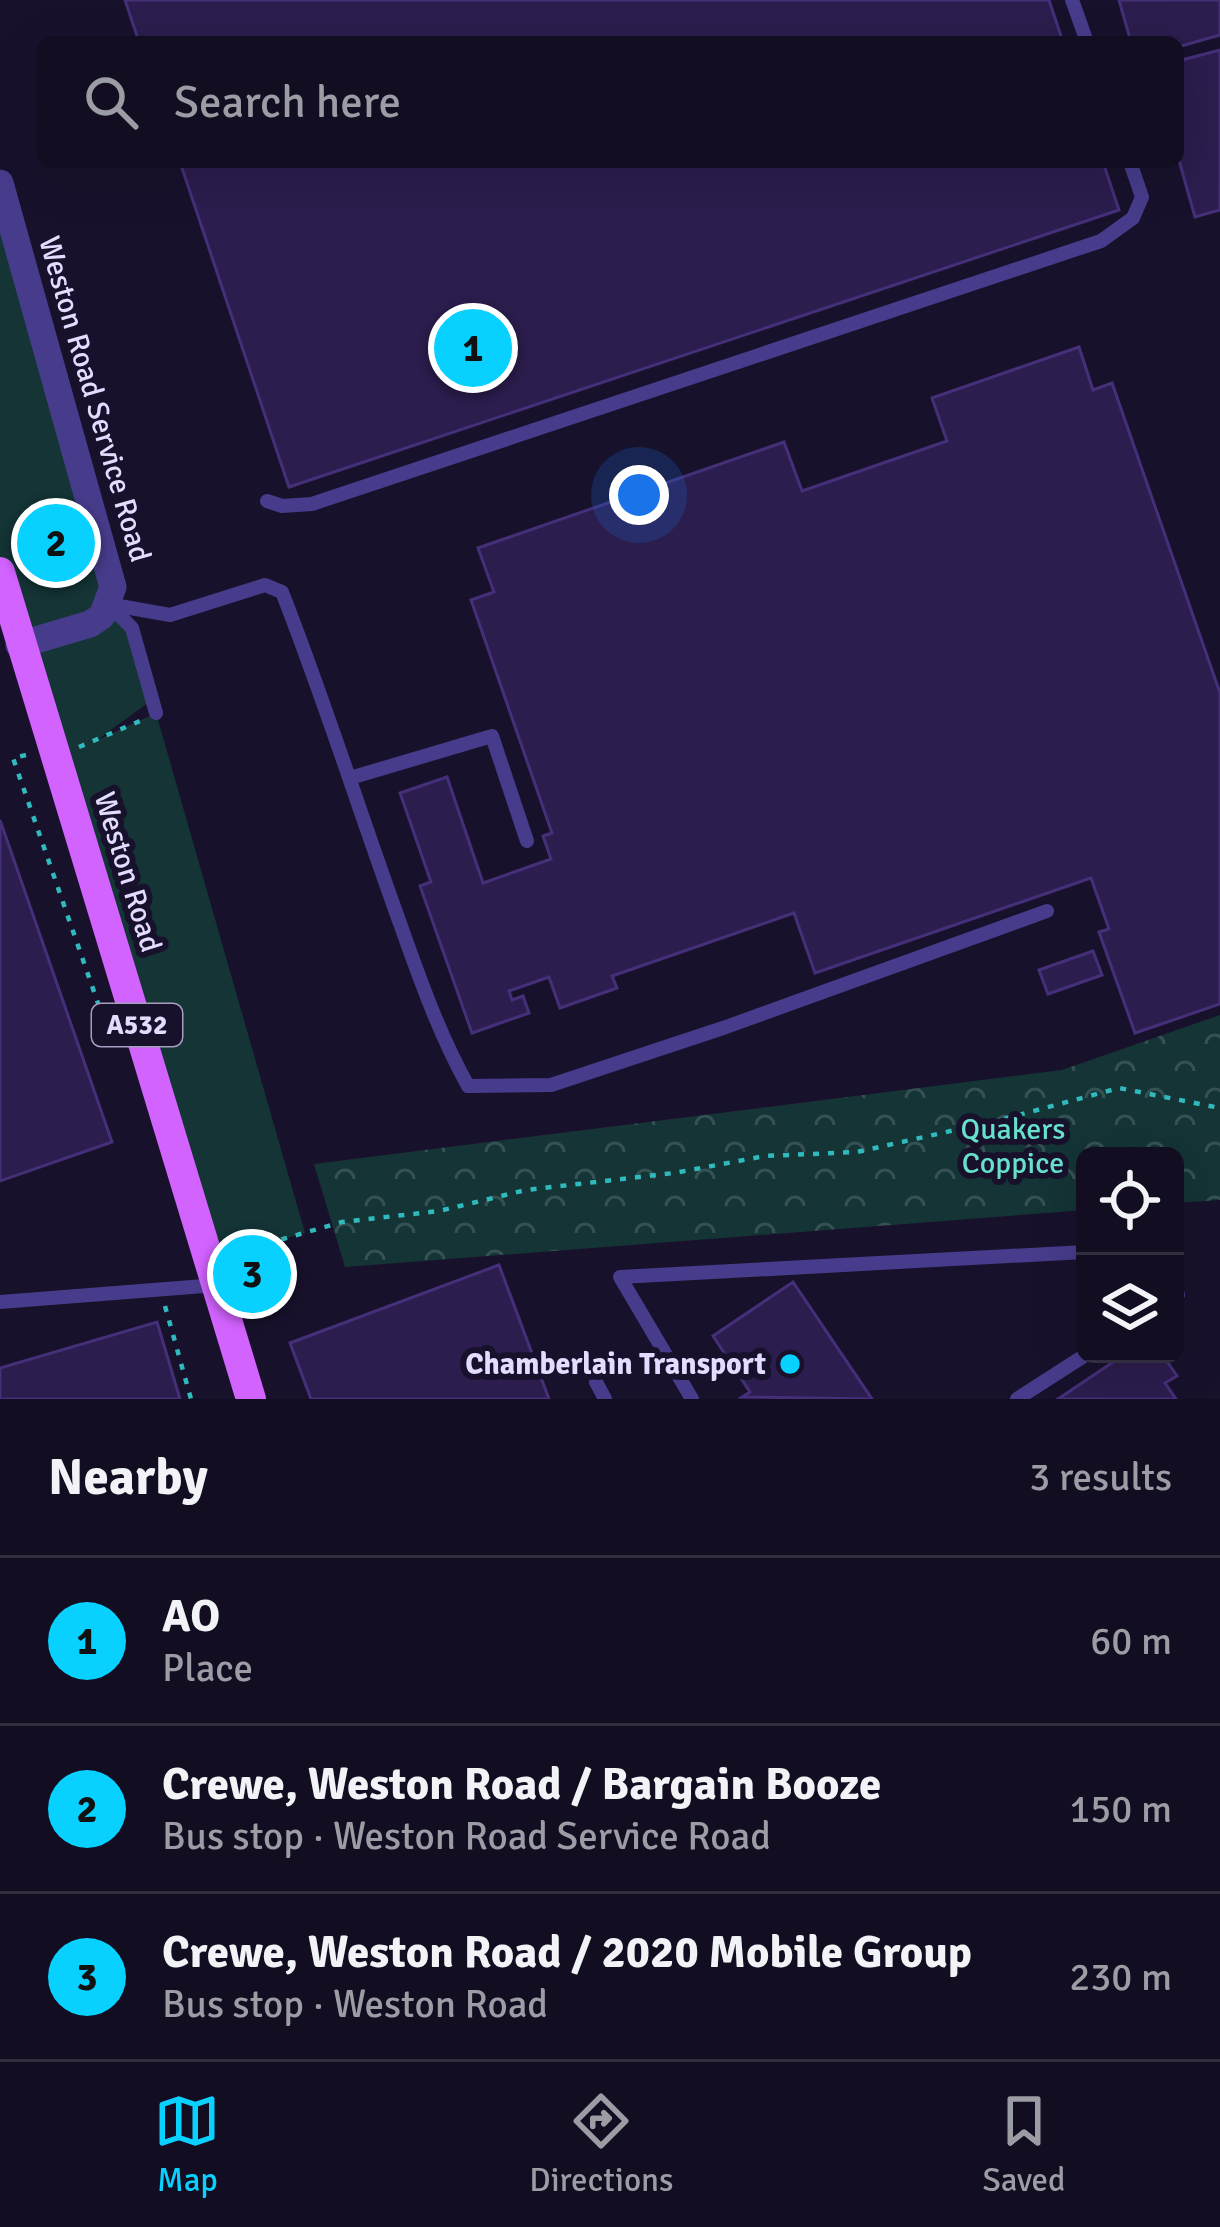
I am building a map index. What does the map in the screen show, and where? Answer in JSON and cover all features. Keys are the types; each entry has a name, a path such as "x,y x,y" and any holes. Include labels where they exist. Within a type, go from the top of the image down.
{"main road":[{"name":"Weston Road","path":"0,572 10,648 251,1399"}],"street":[{"name":"Weston Road Service Road","path":"0,183 113,587 102,616 91,624 10,648"}],"lane":[{"path":"1072,0 1085,36"},
{"path":"267,501 282,506 312,504 1101,241 1133,218 1142,197 1132,168"},
{"path":"108,604 170,615 265,585 282,592 446,1046 468,1086 551,1085 726,1028 1046,911"},
{"path":"108,604 132,628 156,713"},
{"path":"350,778 492,736 527,841"},
{"path":"692,1399 620,1276 1076,1252"},
{"path":"0,1302 162,1289 213,1272"},
{"path":"1017,1399 1076,1361"},
{"path":"596,1382 605,1399"}],"path":[{"path":"213,1272 342,1222 440,1211 526,1190 674,1173 765,1156 857,1152 1119,1088 1220,1108"},
{"path":"162,1289 191,1399"}],"green space":[{"path":"0,180 113,587 152,700 97,740 156,713 305,1233 210,1260 0,573"},
{"name":"Quakers Coppice","path":"1220,1015 1220,1200 1184,1202 1184,1147 1076,1147 1076,1211 345,1267 314,1164 1062,1070"}],"building":[{"path":"125,0 1049,0 1061,36 137,36"},
{"path":"1119,0 1220,0 1220,35 1184,45 1184,36 1129,36"},
{"path":"1220,50 1220,210 1195,217 1181,168 1184,59"},
{"path":"182,168 1105,168 1119,210 289,487"},
{"path":"1079,347 1093,390 1112,383 1220,693 1220,1004 1135,1033 1099,932 1109,929 1091,878 815,973 794,913 612,976 617,988 560,1008 549,977 509,991 512,1000 523,996 529,1013 472,1033 420,886 431,882 400,793 447,777 483,883 551,859 543,836 552,833 471,600 494,592 478,548 784,442 802,491 947,441 932,398"},
{"path":"0,820 112,1142 0,1181"},
{"path":"1093,951 1102,975 1048,994 1039,970"},
{"path":"499,1265 549,1399 311,1399 290,1343"},
{"name":"Chamberlain Transport","path":"793,1282 872,1399 742,1397 750,1392 713,1336"},
{"path":"157,1322 180,1399 0,1399 0,1368"},
{"path":"1112,1363 1168,1363 1177,1376 1165,1383 1176,1399 1058,1399"}],"place":[{"name":"AO","path":"473,348"},
{"name":"Crewe, Weston Road / Bargain Booze","path":"56,543"},
{"name":"Crewe, Weston Road / 2020 Mobile Group","path":"252,1274"},
{"name":"Chamberlain Transport","path":"790,1364"}]}
